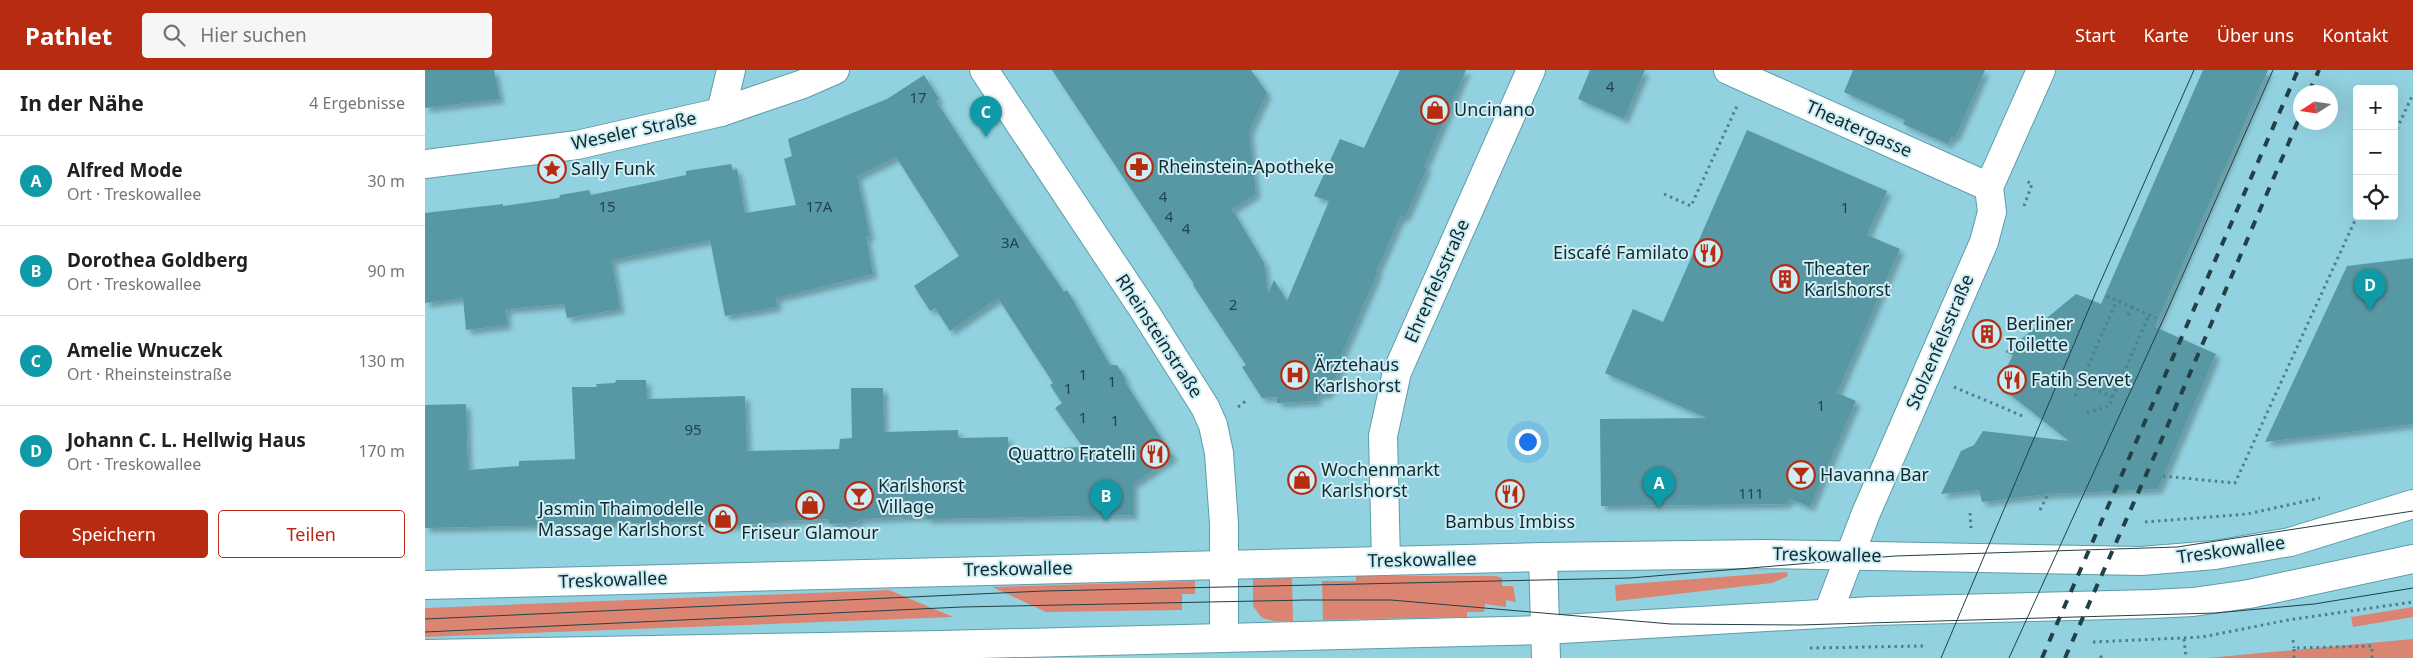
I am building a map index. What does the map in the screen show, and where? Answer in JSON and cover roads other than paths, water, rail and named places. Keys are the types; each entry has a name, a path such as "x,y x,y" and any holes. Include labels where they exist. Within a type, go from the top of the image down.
{"main road":[{"path":"721,112 731,70"},
{"name":"Weseler Straße","path":"425,164 577,145 721,112 803,84 835,70"},
{"name":"Rheinsteinstraße","path":"985,70 1205,407 1213,425 1219,453 1224,565 1224,638"},
{"name":"Ehrenfelsstraße","path":"1386,561 1383,436 1397,372 1531,70"},
{"name":"Theatergasse","path":"1728,70 1989,187"},
{"path":"1989,187 2041,70"},
{"name":"Stolzenfelsstraße","path":"1827,613 1849,555 1983,242 1992,212 1989,187"},
{"name":"Treskowallee","path":"425,586 1543,557 1849,555 2141,561 2215,555 2290,542 2413,504"},
{"path":"1543,557 1545,658"},
{"path":"425,654 1545,630 1827,613 2193,602 2249,594 2413,559"}],"tram line":[{"path":"1941,658 2096,292 2194,70"},
{"path":"2009,658 2163,320 2273,70"},
{"path":"425,619 1044,591 1630,578 1895,556 2177,547 2413,511"},
{"path":"425,632 962,607 1307,600 1391,600 1671,624 1799,625 2215,613 2314,604 2413,588"}],"railway":[{"path":"2042,658 2298,70"},
{"path":"2312,85 2319,70"},
{"path":"2065,658 2161,441 2294,130"}],"place":[{"name":"Uncinano","path":"1435,110"},
{"name":"Amelie Wnuczek","path":"986,137"},
{"name":"Rheinstein-Apotheke","path":"1139,167"},
{"name":"Sally Funk","path":"552,169"},
{"name":"Eiscafé Familato","path":"1708,253"},
{"name":"Theater Karlshorst","path":"1785,279"},
{"name":"Johann C. L. Hellwig Haus","path":"2370,310"},
{"name":"Berliner Toilette","path":"1987,334"},
{"name":"Ärztehaus Karlshorst","path":"1295,375"},
{"name":"Fatih Servet","path":"2012,380"},
{"name":"Quattro Fratelli","path":"1155,454"},
{"name":"Havanna Bar","path":"1801,475"},
{"name":"Wochenmarkt Karlshorst","path":"1302,480"},
{"name":"Bambus Imbiss","path":"1510,494"},
{"name":"Karlshorst Village","path":"859,496"},
{"name":"Friseur Glamour","path":"810,505"},
{"name":"Alfred Mode","path":"1659,508"},
{"name":"Jasmin Thaimodelle Massage Karlshorst","path":"723,519"},
{"name":"Dorothea Goldberg","path":"1106,521"}]}
